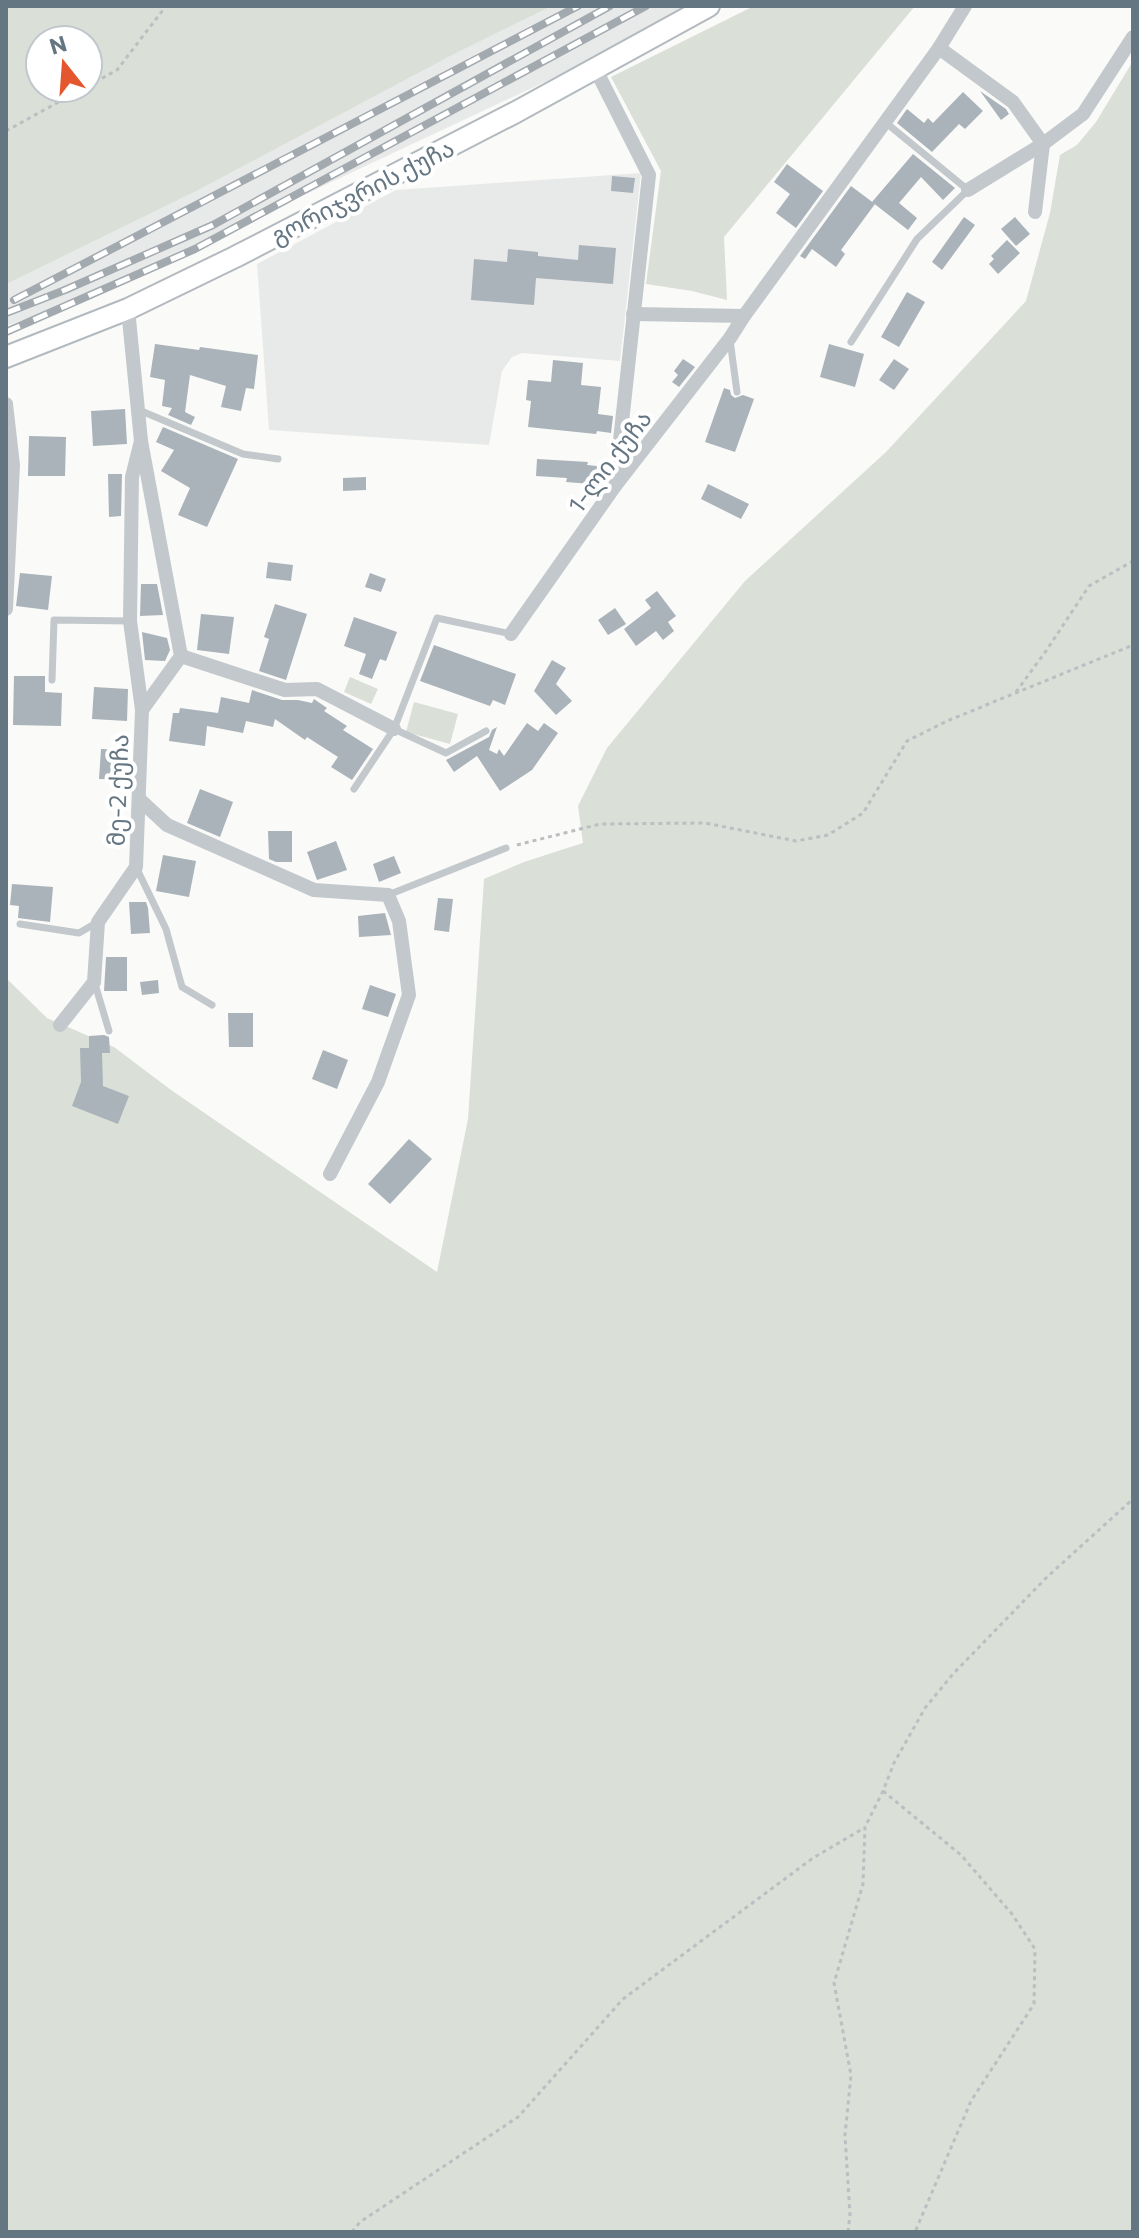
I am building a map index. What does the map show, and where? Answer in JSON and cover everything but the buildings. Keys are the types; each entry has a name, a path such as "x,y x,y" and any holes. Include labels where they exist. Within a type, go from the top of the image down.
{"main road":[{"name":"გორიჯვრის ქუჩა","path":"6,357 128,309 249,250 516,112 709,6"}],"street":[{"name":"1-ლი ქუჩა","path":"511,634 615,486 730,338 939,48 965,6"},
{"path":"968,190 1043,144 1083,114 1133,37"},
{"path":"939,48 1013,102 1043,144 1035,212"},
{"path":"595,68 649,175 615,486"},
{"name":"მე-2 ქუჩა","path":"128,309 141,441 181,656 142,710"},
{"path":"633,314 744,316"},
{"path":"6,404 13,465 6,609"},
{"name":"მე-2 ქუჩა","path":"98,922 136,867 142,710 130,621 132,477 141,441"},
{"path":"181,656 285,690 317,689 394,729"},
{"path":"139,799 167,825 314,890 388,895 399,921 409,995 378,1082 330,1174"},
{"path":"60,1025 94,982 98,922"}],"lane":[{"path":"851,342 917,239 968,190 885,122"},
{"path":"730,338 737,392"},
{"path":"139,410 243,454 278,459"},
{"path":"354,789 394,729 437,618 511,634"},
{"path":"52,680 54,620 130,621"},
{"path":"394,729 446,753 486,731"},
{"path":"388,895 506,848"},
{"path":"136,867 166,929 182,987 212,1005"},
{"path":"20,924 79,933 98,922"},
{"path":"94,982 109,1031"}],"path":[{"path":"104,77 117,70 166,6"},
{"path":"6,131 55,104"},
{"path":"1016,693 1089,586 1133,561"},
{"path":"506,848 600,824 705,823 796,841 828,835 863,813 907,741 947,721 1133,645"},
{"path":"848,2232 850,2215 845,2135 851,2075 834,1983 863,1884 865,1827 894,1763 925,1708 953,1674 1047,1577 1133,1499"},
{"path":"883,1791 961,1855 1012,1914 1035,1949 1034,2004 971,2101 915,2232"},
{"path":"352,2232 360,2222 518,2117 623,1999 813,1858 865,1827"}],"shaded area":[{"path":"6,6 552,6 450,56 196,191 6,284"},
{"path":"552,6 707,6 84,298 6,326 6,267 125,214"},
{"path":"754,6 915,6 724,237 727,300 646,284 661,171 611,77"},
{"path":"1133,61 1133,2232 6,2232 6,978 47,1018 114,1047 171,1090 437,1272 468,1119 484,879 583,843 578,806 607,748 745,581 886,452 1026,301 1050,213 1060,155 1077,145 1096,122"},
{"path":"641,173 620,361 522,353 512,357 502,371 489,445 269,430 257,264 396,190"},
{"path":"350,677 378,689 371,704 344,692"},
{"path":"414,702 458,714 450,744 406,732"}],"railway":[{"path":"14,300 578,6"},
{"path":"6,313 213,225 610,6"},
{"path":"6,332 195,249 646,6"}]}
